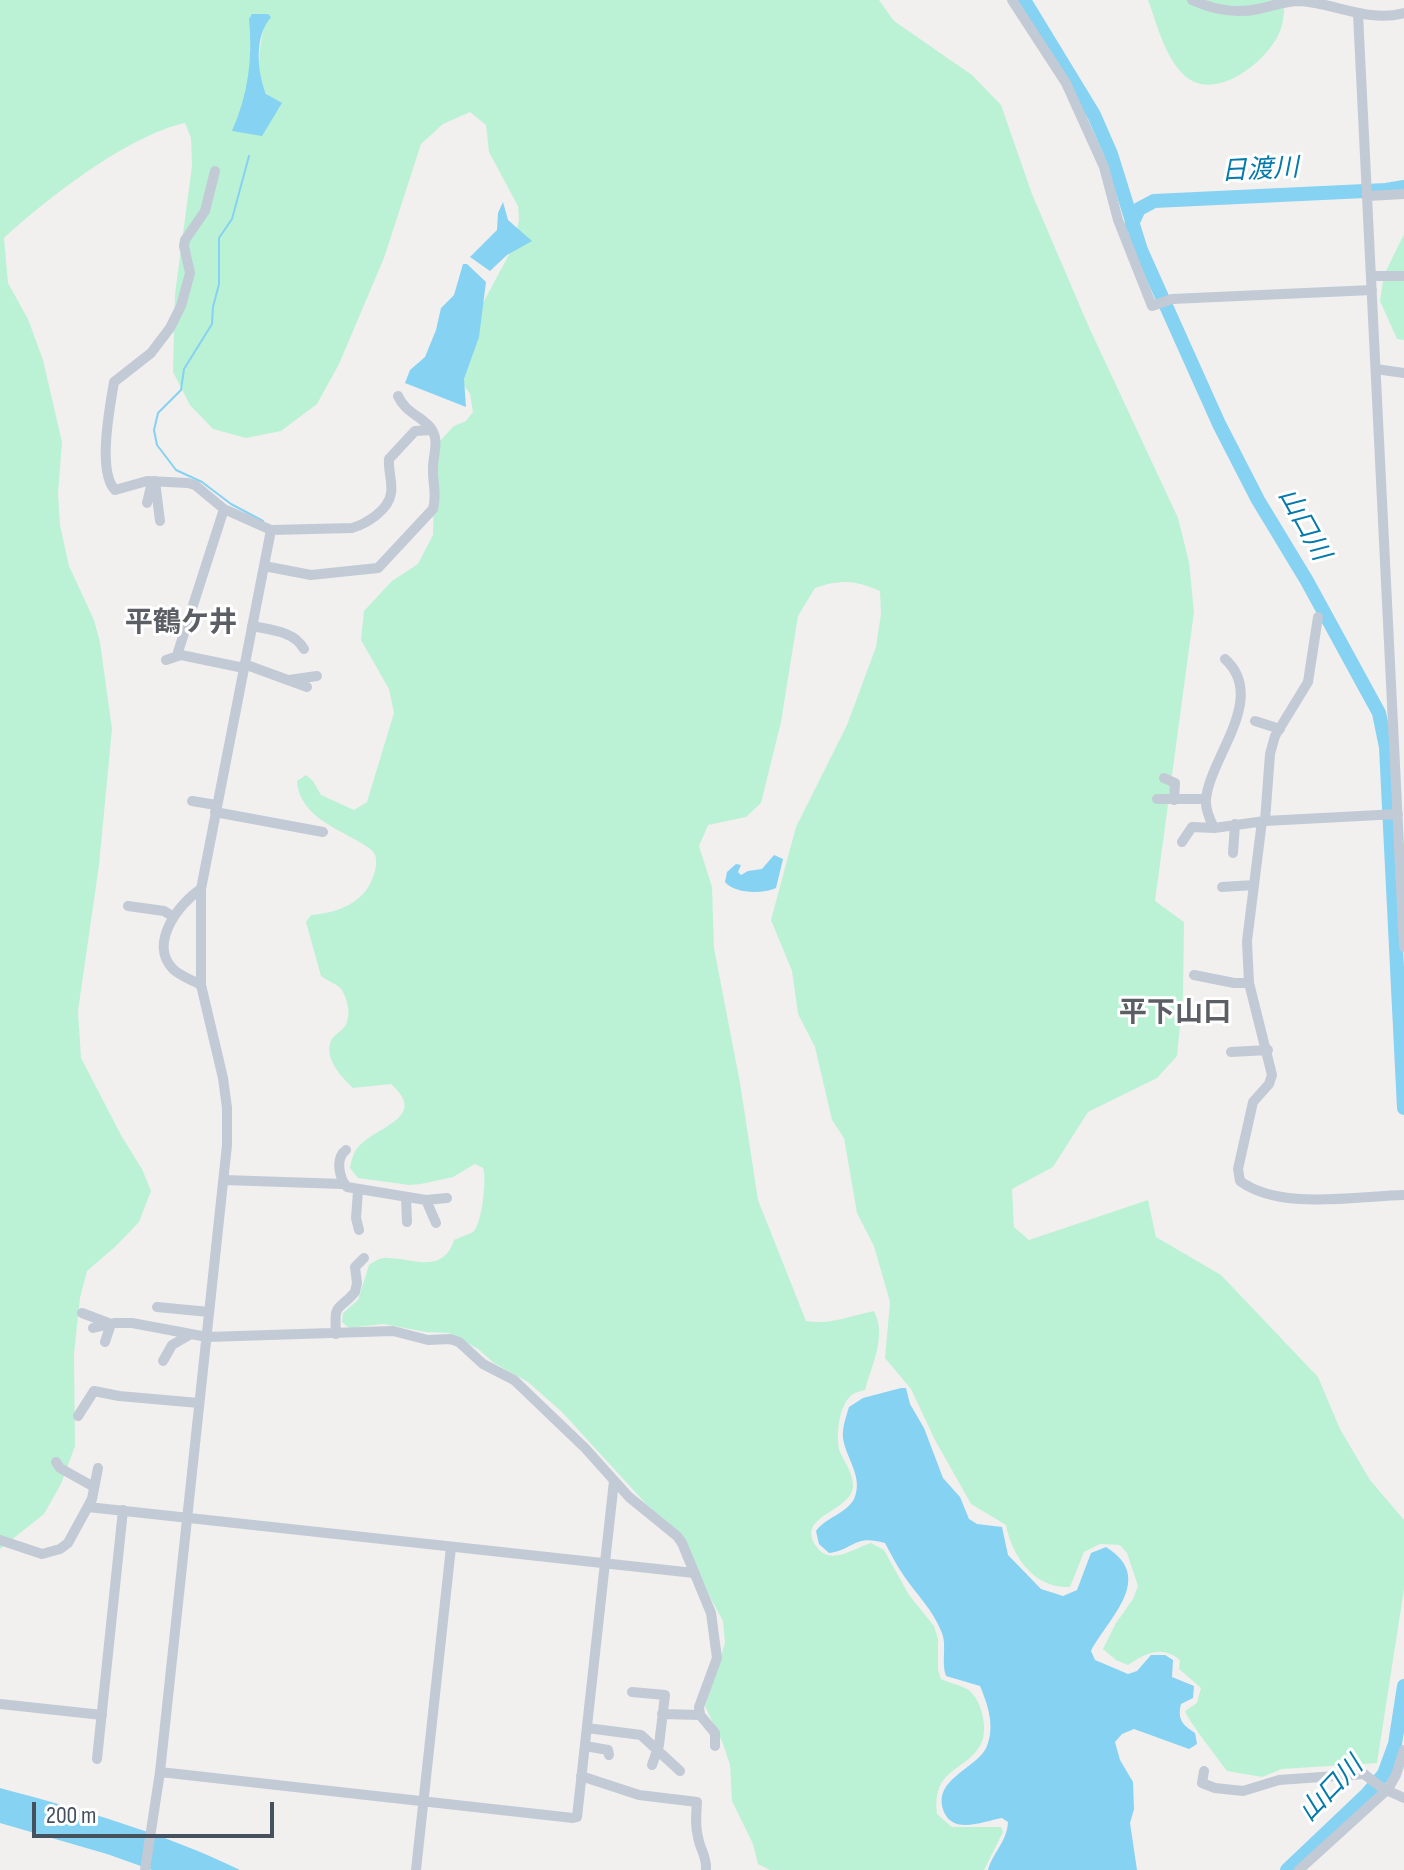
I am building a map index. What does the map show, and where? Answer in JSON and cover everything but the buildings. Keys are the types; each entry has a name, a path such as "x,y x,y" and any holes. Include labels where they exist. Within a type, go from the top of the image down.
{"street":[{"path":"1012,0 1066,83 1104,167 1128,247 1152,306 1167,300 1372,290"},
{"path":"1192,0 1236,11 1302,1 1358,14 1404,13"},
{"path":"1358,14 1400,781 1392,814 1403,909 1404,947"},
{"path":"1391,15 1404,21"},
{"path":"215,171 205,211 185,240 190,273 181,306 170,328 151,353 114,382 107,436 109,484 115,490 153,481 195,485 224,509 271,530 349,529 383,509 390,497 389,459 415,431 432,430"},
{"path":"1368,192 1404,194"},
{"path":"1372,276 1404,276"},
{"path":"1376,369 1404,373"},
{"path":"264,566 311,575 378,568 434,507 436,442 432,430 405,409 398,396"},
{"path":"147,503 153,481"},
{"path":"153,481 160,521"},
{"path":"181,655 178,652 224,509"},
{"path":"145,1870 160,1772 224,1180 227,1108 201,985 201,889 271,530"},
{"path":"1318,617 1308,682 1275,736 1270,754 1247,941 1249,983 1272,1075 1269,1084 1253,1102 1238,1169 1240,1181 1247,1186 1289,1198 1403,1195"},
{"path":"252,626 284,633 299,640 304,649"},
{"path":"166,660 181,655 244,666 307,687"},
{"path":"1214,828 1205,799 1234,730 1241,695 1237,676 1225,659"},
{"path":"287,681 317,676"},
{"path":"1255,721 1280,729"},
{"path":"1164,778 1175,783 1174,800"},
{"path":"1157,799 1205,799"},
{"path":"192,801 323,832"},
{"path":"1182,842 1192,827 1214,828 1264,821 1392,814"},
{"path":"1233,853 1235,824"},
{"path":"1222,887 1254,885"},
{"path":"201,889 172,916 165,939 165,958 174,970 201,985"},
{"path":"128,906 164,911 172,916"},
{"path":"1194,975 1249,983"},
{"path":"1231,1052 1268,1050"},
{"path":"343,1184 338,1161 340,1154 346,1150"},
{"path":"224,1180 343,1184 358,1191 406,1198 447,1198"},
{"path":"358,1191 356,1218 359,1230"},
{"path":"406,1198 407,1222"},
{"path":"426,1200 436,1223"},
{"path":"336,1334 334,1312 355,1292 355,1267 364,1258"},
{"path":"157,1307 209,1312"},
{"path":"82,1313 111,1324"},
{"path":"93,1328 132,1323 207,1337 393,1331 428,1340 450,1339 459,1342 483,1364 514,1380 579,1441 637,1505 682,1543 711,1613 717,1658 703,1691 700,1715 715,1733 715,1746"},
{"path":"105,1342 111,1324"},
{"path":"163,1361 172,1345 191,1334"},
{"path":"78,1416 94,1391 199,1403"},
{"path":"56,1462 60,1468 94,1487"},
{"path":"0,1540 42,1554 51,1553 68,1543 88,1507 98,1468"},
{"path":"160,1772 577,1817 614,1481"},
{"path":"88,1507 694,1573"},
{"path":"97,1759 123,1510"},
{"path":"416,1870 451,1547"},
{"path":"632,1692 665,1695 652,1765"},
{"path":"0,1704 102,1715"},
{"path":"662,1714 700,1715"},
{"path":"587,1728 641,1735 680,1771"},
{"path":"585,1746 608,1750 609,1755"},
{"path":"1299,1870 1385,1788 1396,1775 1404,1750"},
{"path":"1204,1771 1202,1783 1233,1791 1279,1780 1364,1774 1404,1798"},
{"path":"581,1776 639,1795 697,1802 698,1841 707,1858 706,1870"}],"green space":[{"path":"0,0 879,0 894,21 972,75 1001,105 1032,194 1088,325 1178,518 1189,562 1194,612 1155,901 1184,922 1183,995 1177,1056 1157,1078 1088,1112 1053,1167 1012,1189 1014,1227 1029,1240 1148,1200 1156,1237 1221,1275 1318,1377 1340,1429 1370,1480 1404,1520 1404,1589 1377,1763 1282,1769 1262,1777 1227,1771 1185,1711 1197,1703 1201,1688 1179,1669 1180,1660 1167,1653 1154,1652 1128,1665 1103,1649 1138,1586 1127,1553 1120,1545 1100,1544 1084,1552 1070,1587 1046,1583 1036,1577 1020,1559 1006,1525 971,1504 911,1389 885,1358 890,1302 874,1246 857,1213 844,1138 832,1120 815,1047 798,1014 792,971 771,920 796,827 847,725 876,647 881,614 880,591 848,582 815,588 798,616 781,722 761,803 746,817 708,825 699,846 712,887 714,948 758,1200 806,1321 833,1321 874,1311 878,1321 879,1340 865,1390 848,1398 839,1421 840,1452 853,1486 844,1502 818,1520 812,1536 816,1546 828,1555 835,1556 871,1543 884,1550 909,1595 934,1626 941,1679 971,1692 979,1705 984,1730 981,1744 967,1761 945,1779 937,1799 937,1814 952,1827 1001,1827 1003,1832 984,1870 770,1870 758,1864 753,1844 732,1801 730,1765 723,1744 705,1706 725,1643 723,1621 681,1533 647,1505 562,1412 528,1382 494,1363 478,1349 449,1333 383,1324 349,1328 342,1322 343,1313 358,1300 369,1265 385,1258 426,1262 442,1258 454,1240 476,1228 483,1201 483,1168 475,1164 453,1177 409,1185 358,1178 350,1168 358,1148 397,1119 405,1105 391,1084 353,1088 334,1066 330,1046 333,1037 345,1026 348,1007 340,988 321,976 306,922 311,915 341,909 358,899 370,884 376,859 369,848 327,824 310,810 299,792 297,781 306,775 321,795 354,810 367,802 394,713 389,689 361,640 364,611 392,581 418,564 433,535 435,446 473,412 470,394 463,384 483,303 513,247 519,220 518,206 489,152 486,125 470,112 443,124 421,144 384,258 339,364 317,404 281,431 246,438 213,429 190,405 173,372 175,294 192,166 191,138 185,123 162,130 114,154 66,187 4,238 8,283 28,319 43,360 62,442 58,494 60,525 69,566 94,620 100,642 112,729 99,865 78,1011 81,1058 151,1191 139,1222 87,1271 80,1298 74,1354 75,1446 61,1484 44,1514 0,1549","holes":["268,14 261,43 260,75 266,93 280,107 265,131 233,131 242,107 252,45"]},
{"path":"1148,0 1285,0 1280,31 1264,55 1238,76 1208,85 1194,82 1182,73 1170,57"},
{"path":"1404,234 1404,340 1397,339 1380,301 1384,275"}],"water":[{"path":"252,14 268,14 271,17 262,34 259,65 266,94 282,103 262,136 232,131 248,76 249,19"},
{"path":"503,202 508,220 532,241 507,255 490,271 470,257 497,230 498,213"},
{"path":"463,264 467,264 486,282 479,337 464,379 466,407 405,383 410,370 425,357 441,308 454,295"},
{"path":"774,855 783,859 776,888 749,892 735,889 725,882 727,872 736,864 741,865 738,872 741,875 762,869"},
{"path":"906,1388 943,1478 960,1497 969,1519 977,1524 1002,1527 1008,1555 1041,1589 1063,1596 1077,1590 1091,1553 1106,1547 1120,1559 1127,1572 1128,1585 1117,1611 1091,1651 1095,1660 1128,1674 1137,1671 1151,1655 1165,1655 1173,1660 1172,1677 1194,1686 1193,1698 1181,1704 1180,1714 1184,1725 1195,1733 1197,1744 1189,1749 1134,1729 1122,1734 1115,1742 1120,1760 1133,1782 1134,1809 1130,1823 1137,1870 988,1870 1008,1822 1002,1818 963,1825 950,1820 945,1814 943,1792 987,1746 990,1716 980,1686 946,1676 943,1638 938,1625 885,1543 860,1541 829,1553 819,1544 816,1531 850,1504 857,1491 856,1476 843,1438 849,1407 863,1398"},
{"path":"0,1788 152,1834 240,1870 152,1870 0,1823"}],"waterway":[{"name":"山口川","path":"1024,0 1094,115 1111,154 1141,250 1219,424 1258,500 1307,581 1379,713 1386,747 1404,1108"},
{"path":"249,156 232,219 219,238 219,284 212,324 184,369 181,390 158,413 154,430 157,445 176,470 202,482 231,504 263,521"},
{"name":"日渡川","path":"1131,226 1139,209 1154,201 1404,187"},
{"name":"山口川","path":"1287,1870 1384,1774 1395,1744 1404,1686"}],"district":[{"name":"平鶴ケ井","path":"181,624"},
{"name":"平下山口","path":"1175,1014"}]}
